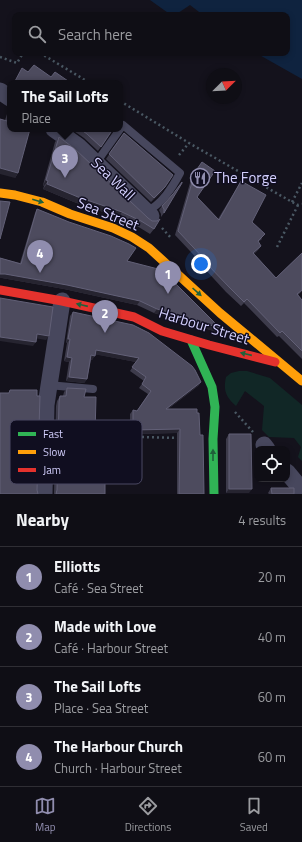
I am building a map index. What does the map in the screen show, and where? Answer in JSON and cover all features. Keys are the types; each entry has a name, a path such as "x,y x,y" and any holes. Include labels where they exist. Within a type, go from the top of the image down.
{"main road":[{"name":"Sea Street","path":"0,193 42,202 70,214 113,228 132,237 149,248 220,313 283,365"},
{"name":"Harbour Street","path":"0,290 62,300 134,317 162,331 191,340 213,342 283,365 302,381"},
{"path":"220,313 222,323 221,328"},
{"path":"191,340 212,387 215,407 213,439 214,494"}],"street":[{"name":"Sea Wall","path":"58,132 78,146 149,214"},
{"path":"46,420 48,385 62,300"},
{"path":"290,476 302,490"},
{"path":"44,484 44,494"}],"lane":[{"path":"123,124 180,173 172,189 149,214"},
{"path":"96,163 117,132"},
{"path":"48,385 93,389"}],"path":[{"path":"0,57 16,63 21,56"},
{"path":"45,56 85,80"},
{"path":"123,103 189,143 292,202 298,205 302,204"},
{"path":"292,202 302,183"},
{"path":"277,247 298,205"},
{"path":"215,407 230,406 265,446"},
{"path":"142,437 182,438"}],"green space":[{"path":"247,371 270,378 302,405 302,461 298,457 301,447 294,438 269,437 262,430 264,406 245,391 236,406 230,400 225,390 226,377 231,373"}],"water":[{"path":"150,0 302,0 302,79 261,56 290,56 290,12 199,12 190,5 180,12 167,12"}],"building":[{"path":"34,65 51,77 55,72 67,80 16,80 22,68 28,72"},
{"path":"0,119 7,121 7,132 29,132 18,173 0,168"},
{"path":"84,132 111,132 101,147"},
{"path":"124,133 173,175 165,187 154,198 109,154"},
{"path":"59,137 75,149 148,218 152,221 157,221 160,219 154,229 122,212 78,197 47,184 48,181 46,180"},
{"path":"202,162 215,171 197,197 219,220 241,181 266,195 252,222 265,234 258,241 261,246 253,253 276,278 302,253 302,290 297,294 302,300 302,351 282,331 280,333 247,299 244,302 206,263 207,262 178,231 195,172"},
{"path":"182,183 164,213 162,206"},
{"path":"0,201 10,202 0,239"},
{"path":"37,209 69,222 111,236 136,248 127,261 162,270 220,328 157,309 140,301 67,285 0,274 0,258 21,264"},
{"path":"0,298 53,307 49,336 37,334 36,342 0,337"},
{"path":"73,312 133,325 149,333 192,366 201,382 166,409 197,409 197,413 199,413 200,435 203,435 204,494 179,494 180,429 142,430 142,420 133,420 133,410 137,411 151,391 142,384 146,377 132,367 139,358 96,350 95,356 91,355 87,379 69,377 72,358 67,357 70,339 68,339"},
{"path":"67,388 86,389 84,397 96,397 95,420 59,420 60,396 66,396"},
{"path":"10,390 37,390 37,396 40,396 39,420 10,420 10,484 37,484 38,494 0,494 0,393 9,393"},
{"path":"229,434 251,434 252,489 229,489"},
{"path":"57,484 105,484 105,494 56,494"},
{"path":"271,488 294,488 294,494 272,494"}],"traffic: fast":[{"path":"191,340 212,387 215,407 213,439 214,494"}],"traffic: slow":[{"path":"0,193 42,202 70,214 113,228 132,237 149,248 220,313 302,381"}],"traffic: jam":[{"path":"0,290 62,301 134,317 162,331 275,362"}],"place":[{"name":"The Sail Lofts","path":"65,178"},
{"name":"The Forge","path":"200,178"},
{"name":"The Harbour Church","path":"40,273"},
{"name":"Elliotts","path":"168,294"},
{"name":"Made with Love","path":"105,333"}]}
